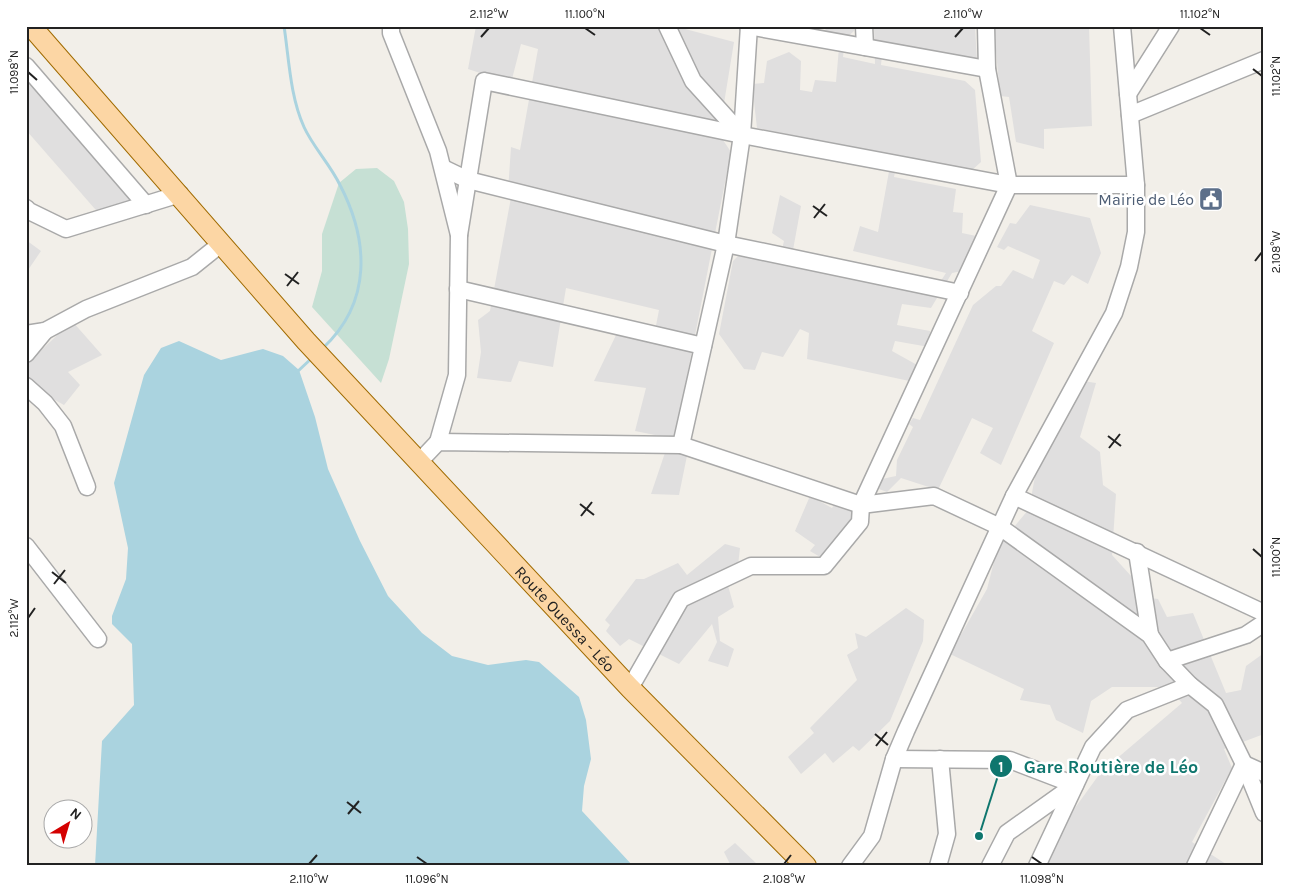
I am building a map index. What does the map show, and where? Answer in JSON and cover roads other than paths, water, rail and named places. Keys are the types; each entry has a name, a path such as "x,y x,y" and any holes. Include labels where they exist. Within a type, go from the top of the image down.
{"main road":[{"name":"Route Ouessa - Léo","path":"31,26 306,340 630,688 806,866"}],"street":[{"path":"391,26 390,33 438,151 459,235"},
{"path":"667,26 694,81 742,135"},
{"path":"681,444 726,244 742,135 749,26 987,69"},
{"path":"864,26 865,47"},
{"path":"630,688 681,599 751,566 824,566 860,522 861,505 1009,185 987,69 986,26"},
{"path":"850,866 872,836 894,759 1014,496 1114,313 1129,267 1136,232 1136,185 1122,26"},
{"path":"1128,94 1171,26"},
{"path":"1130,115 1264,60"},
{"path":"26,66 146,205"},
{"path":"419,462 438,442 457,375 459,235 484,81 742,135 1009,185 1136,185"},
{"path":"442,168 468,180 726,244 960,293"},
{"path":"26,208 29,212 66,229 180,194"},
{"path":"26,334 45,331 86,309 192,267 222,243"},
{"path":"458,289 703,346"},
{"path":"26,354 45,331"},
{"path":"26,386 44,403 63,426 87,487"},
{"path":"438,442 681,444 861,505 934,496 1000,527 1150,636 1167,661 1190,685 1214,705 1244,764 1264,813"},
{"path":"1014,496 1264,613"},
{"path":"26,546 98,639"},
{"path":"1137,552 1150,636"},
{"path":"1167,661 1246,635 1264,623"},
{"path":"1037,866 1093,747 1128,710 1190,685"},
{"path":"894,759 1010,760 1075,785"},
{"path":"938,866 947,834 940,759"},
{"path":"1244,764 1264,773"},
{"path":"1195,866 1244,764"},
{"path":"990,866 1007,834 1075,785"}],"water":[{"path":"179,341 221,360 263,349 283,356 299,370 315,417 328,469 360,541 388,596 422,633 452,656 488,665 526,660 539,662 579,697 586,720 591,759 584,786 582,811 633,866 95,866 102,741 134,705 132,644 112,624 112,616 126,579 128,548 114,483 144,375 161,348"}],"waterway":[{"path":"284,26 293,90 299,115 308,134 340,185 350,206 360,249 361,270 358,291 350,311 339,330 323,348"},
{"path":"297,372 313,357"}],"place":[{"name":"Mairie de Léo","path":"1211,199"},
{"name":"Gare Routière de Léo","path":"979,836"}]}
